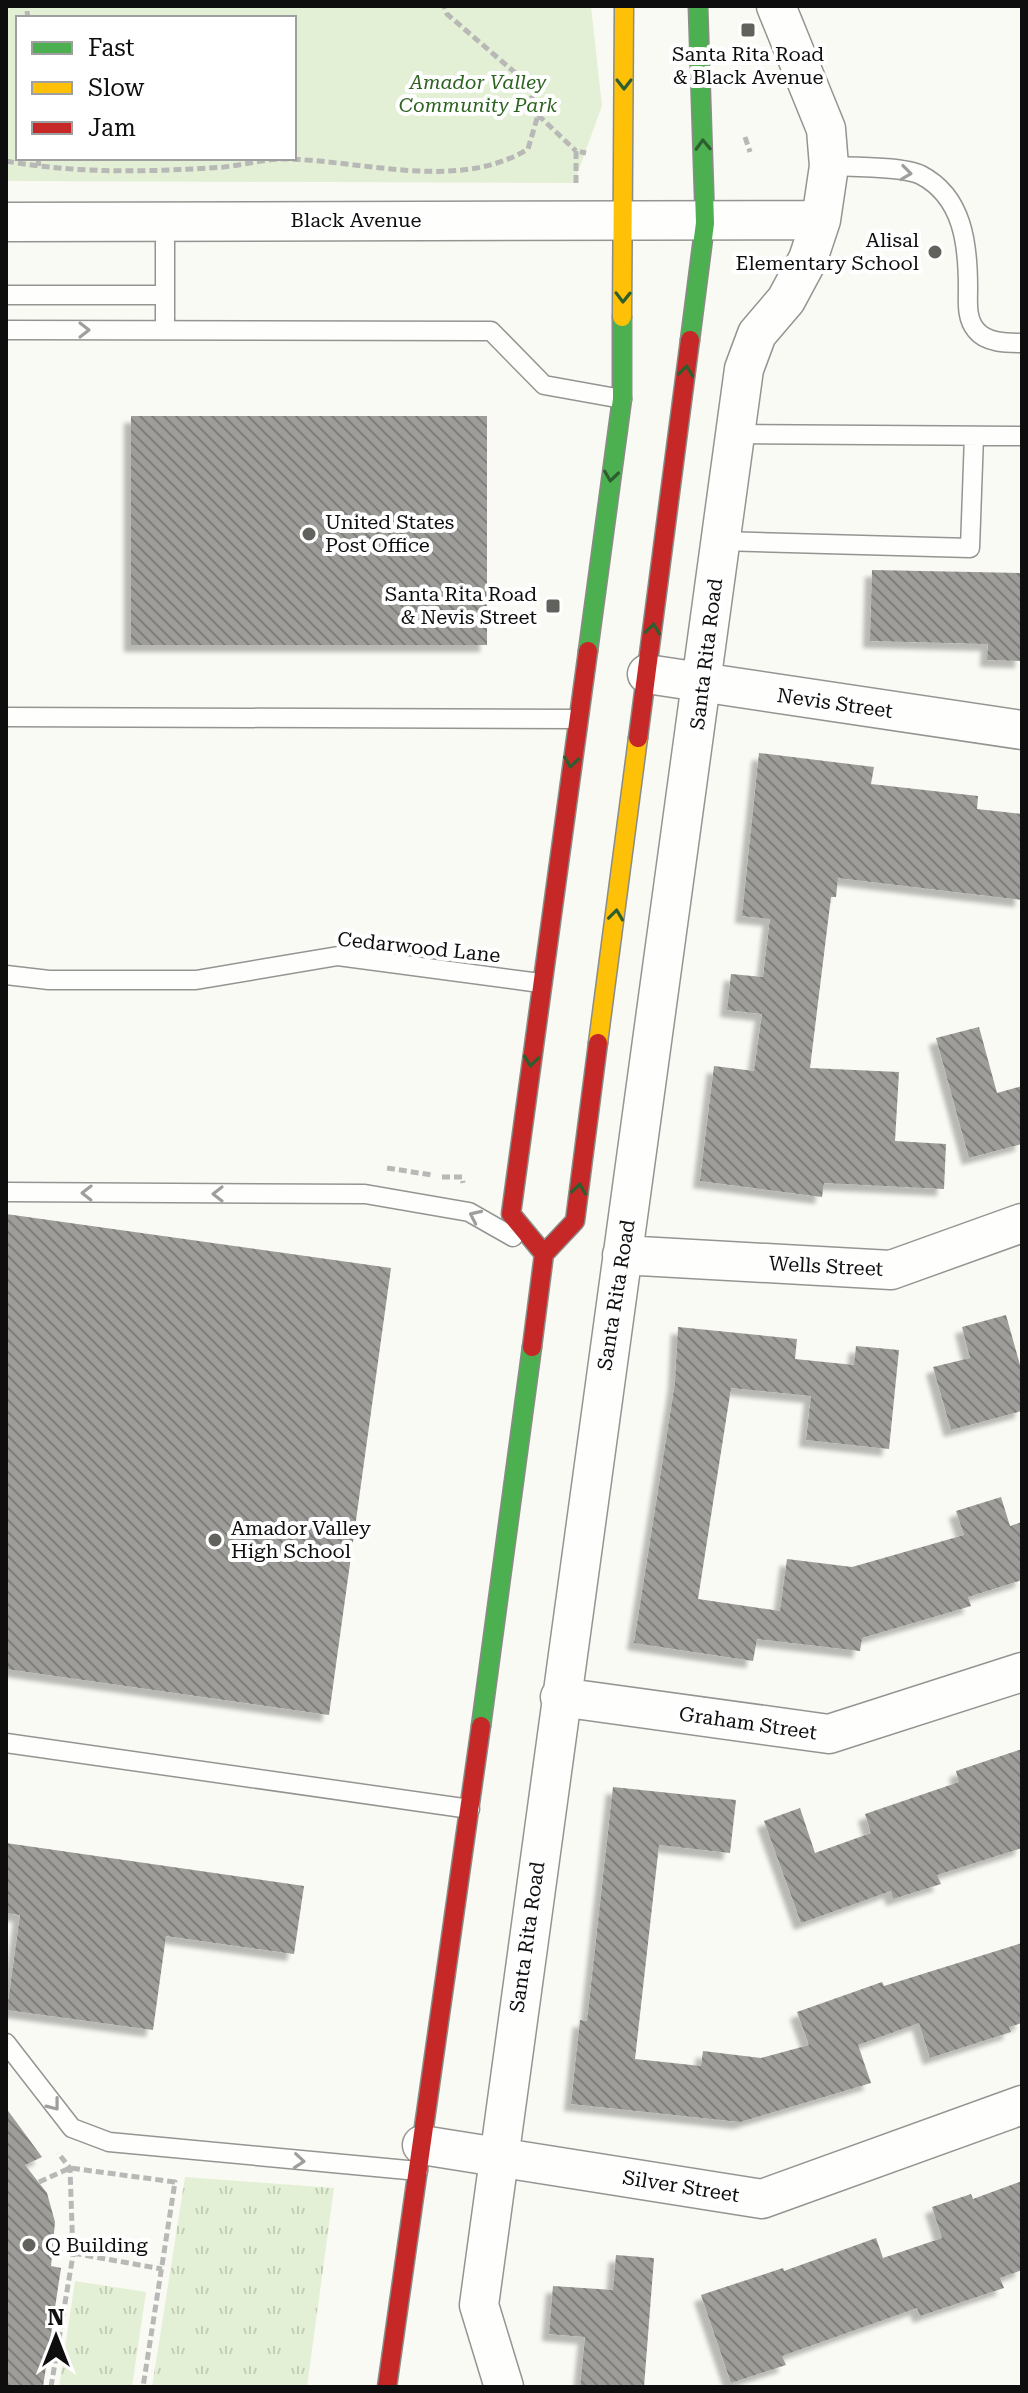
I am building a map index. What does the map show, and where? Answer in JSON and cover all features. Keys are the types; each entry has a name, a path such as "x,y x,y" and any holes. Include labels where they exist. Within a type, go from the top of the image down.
{"main road":[{"path":"544,1254 511,1214 540,983 622,399 624,6"},
{"path":"387,2387 470,1809 544,1254 575,1221 607,992 705,223 698,6"},
{"path":"540,983 607,992"}],"street":[{"name":"Santa Rita Road","path":"504,2387 479,2305 744,369 757,334 786,300 808,259 821,220 829,166 826,129 776,6"},
{"name":"Black Avenue","path":"6,222 624,219 705,223 821,220"},
{"name":"Nevis Street","path":"647,674 1022,730"},
{"name":"Wells Street","path":"622,1255 891,1270 1022,1223"},
{"name":"Graham Street","path":"560,1697 829,1734 1022,1672"},
{"name":"Silver Street","path":"420,2158 498,2157 762,2199 1022,2105"}],"lane":[{"path":"829,166 918,173 948,194 961,222 968,266 968,316 976,331 990,340 1022,343"},
{"path":"165,222 165,330"},
{"path":"6,295 165,295"},
{"path":"6,330 491,331 544,385 622,399"},
{"path":"735,434 1022,436"},
{"path":"721,541 970,548 974,436"},
{"path":"6,717 577,719"},
{"name":"Cedarwood Lane","path":"6,975 49,980 196,980 338,956 540,983"},
{"path":"6,1192 365,1194 469,1212 544,1254"},
{"path":"6,1743 470,1809"},
{"path":"6,2043 72,2128 109,2142 420,2158"}],"path":[{"path":"444,6 447,14 527,83 538,115 576,151"},
{"path":"294,160 456,173 504,164 528,149 538,115"},
{"path":"38,160 39,167"},
{"path":"6,161 39,167 123,173 243,166 276,160"},
{"path":"51,2387 73,2255 70,2168"},
{"path":"39,2182 70,2168 175,2182 143,2387"},
{"path":"50,2249 162,2269"}],"green space":[{"name":"Amador Valley Community Park","path":"6,6 591,6 602,106 574,183 6,181"},
{"path":"185,2177 334,2188 307,2387 152,2387"},
{"path":"75,2281 146,2292 132,2387 59,2387"}],"building":[{"name":"United States Post Office","path":"131,416 487,416 487,645 131,645"},
{"path":"872,570 1022,573 1022,661 987,660 988,644 870,641"},
{"path":"759,753 874,767 871,784 978,796 977,809 1022,814 1022,900 838,878 836,897 831,897 810,1068 899,1072 895,1141 946,1144 944,1189 824,1183 822,1197 700,1181 714,1066 754,1071 762,1014 727,1010 731,974 763,977 770,919 742,916"},
{"path":"979,1027 997,1093 1022,1086 1022,1144 969,1158 936,1038"},
{"path":"6,1214 391,1268 329,1715 6,1669"},
{"path":"1006,1315 1022,1372 1022,1411 951,1430 933,1367 970,1358 962,1327"},
{"path":"678,1327 797,1339 795,1359 854,1365 856,1346 899,1350 889,1449 806,1440 811,1396 731,1388 698,1599 780,1611 787,1559 852,1567 964,1535 956,1511 1001,1497 1010,1526 1022,1522 1022,1580 968,1597 971,1606 862,1638 860,1651 757,1639 753,1661 634,1643 675,1383"},
{"path":"1022,1749 1022,1848 937,1875 941,1884 893,1899 891,1891 801,1923 764,1821 800,1808 815,1853 871,1833 865,1814 959,1782 956,1771"},
{"path":"613,1787 736,1800 730,1853 659,1845 635,2059 701,2066 703,2051 761,2058 809,2045 797,2012 882,1982 884,1986 1022,1943 1022,2023 1009,2027 1011,2032 930,2058 919,2023 858,2045 871,2083 740,2122 571,2104 580,2020 587,2021"},
{"path":"6,1843 304,1886 294,1954 166,1936 153,2030 7,2010 20,1915 6,1913"},
{"name":"Q Building","path":"6,2108 42,2157 25,2165 47,2193 55,2222 51,2266 61,2268 43,2387 6,2387"},
{"path":"1022,2181 1022,2270 1000,2278 1004,2288 920,2316 917,2308 782,2356 786,2365 731,2383 701,2295 783,2268 784,2271 876,2238 883,2258 942,2238 932,2207 971,2194 973,2199"},
{"path":"616,2255 654,2258 644,2387 580,2387 585,2337 549,2334 553,2286 613,2290"}],"traffic: fast":[{"path":"690,340 705,223 698,6"},
{"path":"588,651 622,399 622,317"},
{"path":"481,1726 532,1347"}],"traffic: slow":[{"path":"622,317 624,6"},
{"path":"598,1043 638,738"}],"traffic: jam":[{"path":"638,738 690,340"},
{"path":"544,1254 511,1214 588,651"},
{"path":"532,1347 544,1254 575,1221 598,1043"},
{"path":"387,2387 481,1726"}],"place":[{"name":"Santa Rita Road & Black Avenue","path":"748,30"},
{"name":"Alisal Elementary School","path":"935,252"},
{"name":"United States Post Office","path":"309,534"},
{"name":"Santa Rita Road & Nevis Street","path":"553,606"},
{"name":"Amador Valley High School","path":"215,1540"},
{"name":"Q Building","path":"29,2245"}]}
